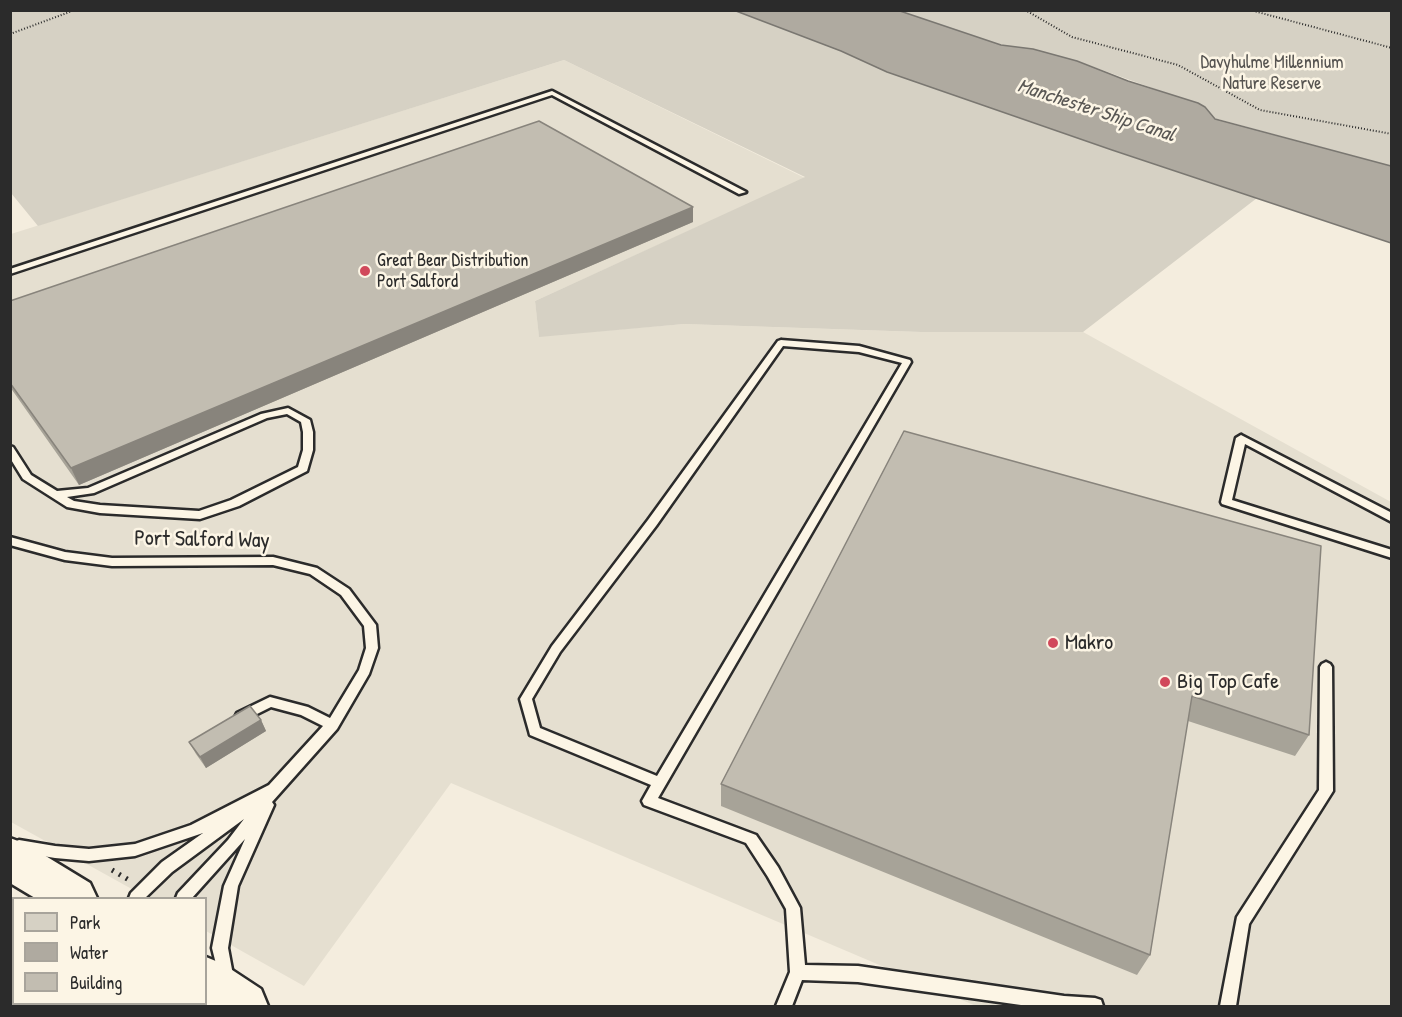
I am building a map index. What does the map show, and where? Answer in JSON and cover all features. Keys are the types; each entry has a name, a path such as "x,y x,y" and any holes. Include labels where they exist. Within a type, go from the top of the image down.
{"highway":[{"path":"10,858 72,897"},
{"path":"207,982 245,1006"}],"lane":[{"path":"10,272 552,93 742,192"},
{"path":"660,783 535,732 526,699 556,649 652,524 781,343 859,349 907,362 660,783 649,801 751,839 793,908 798,972 784,1006"},
{"path":"10,449 27,477 71,504 100,509 200,515 235,503 303,469 308,450 305,420 288,411 264,416 90,491 58,494"},
{"path":"1392,518 1241,438 1226,502 1392,554"},
{"name":"Port Salford Way","path":"10,541 65,556 112,562 273,561 313,571 345,592 370,625 372,648 364,671 332,725 275,788 232,844 184,897"},
{"path":"1228,1006 1242,922 1326,790 1326,667"},
{"path":"233,721 270,702 304,711 332,725"},
{"name":"Port Salford Way","path":"10,844 89,855 135,850 195,830 275,788"},
{"name":"Port Salford Way","path":"137,897 167,867 275,788"},
{"name":"Port Salford Way","path":"245,1006 224,973 220,948 231,886 275,788"},
{"path":"798,972 858,974 1064,1004 1095,1006"}],"path":[{"path":"10,34 75,10"},
{"path":"1025,10 1072,37 1178,65 1260,110 1392,134"},
{"path":"1250,10 1392,48"}],"shaded area":[{"path":"564,60 805,178 535,301 539,336 684,324 921,332 1083,332 1391,502 1391,1006 976,1006 451,783 304,986 207,932 207,897 146,897 11,822 11,234"}],"green space":[{"path":"10,11 736,11 841,51 887,72 1257,198 1083,332 921,332 684,324 539,337 535,301 805,177 564,60 38,226 11,193"},
{"name":"Davyhulme Millennium Nature Reserve","path":"900,11 1391,11 1391,166 1214,118 1205,107 1077,61 1033,49 1001,45"}],"water":[{"name":"Manchester Ship Canal","path":"736,11 900,11 1001,45 1033,49 1077,61 1128,81 1198,103 1205,107 1215,119 1391,166 1391,243 887,72 841,51"}],"building":[{"name":"Great Bear Distribution Port Salford","path":"539,121 693,207 71,468 10,383 10,301"},
{"name":"Makro","path":"904,431 1321,546 1309,735 1192,696 1150,955 721,784"},
{"path":"250,706 261,720 200,757 189,742"}],"place":[{"name":"Great Bear Distribution Port Salford","path":"365,271"},
{"name":"Makro","path":"1053,643"},
{"name":"Big Top Cafe","path":"1165,682"}]}
